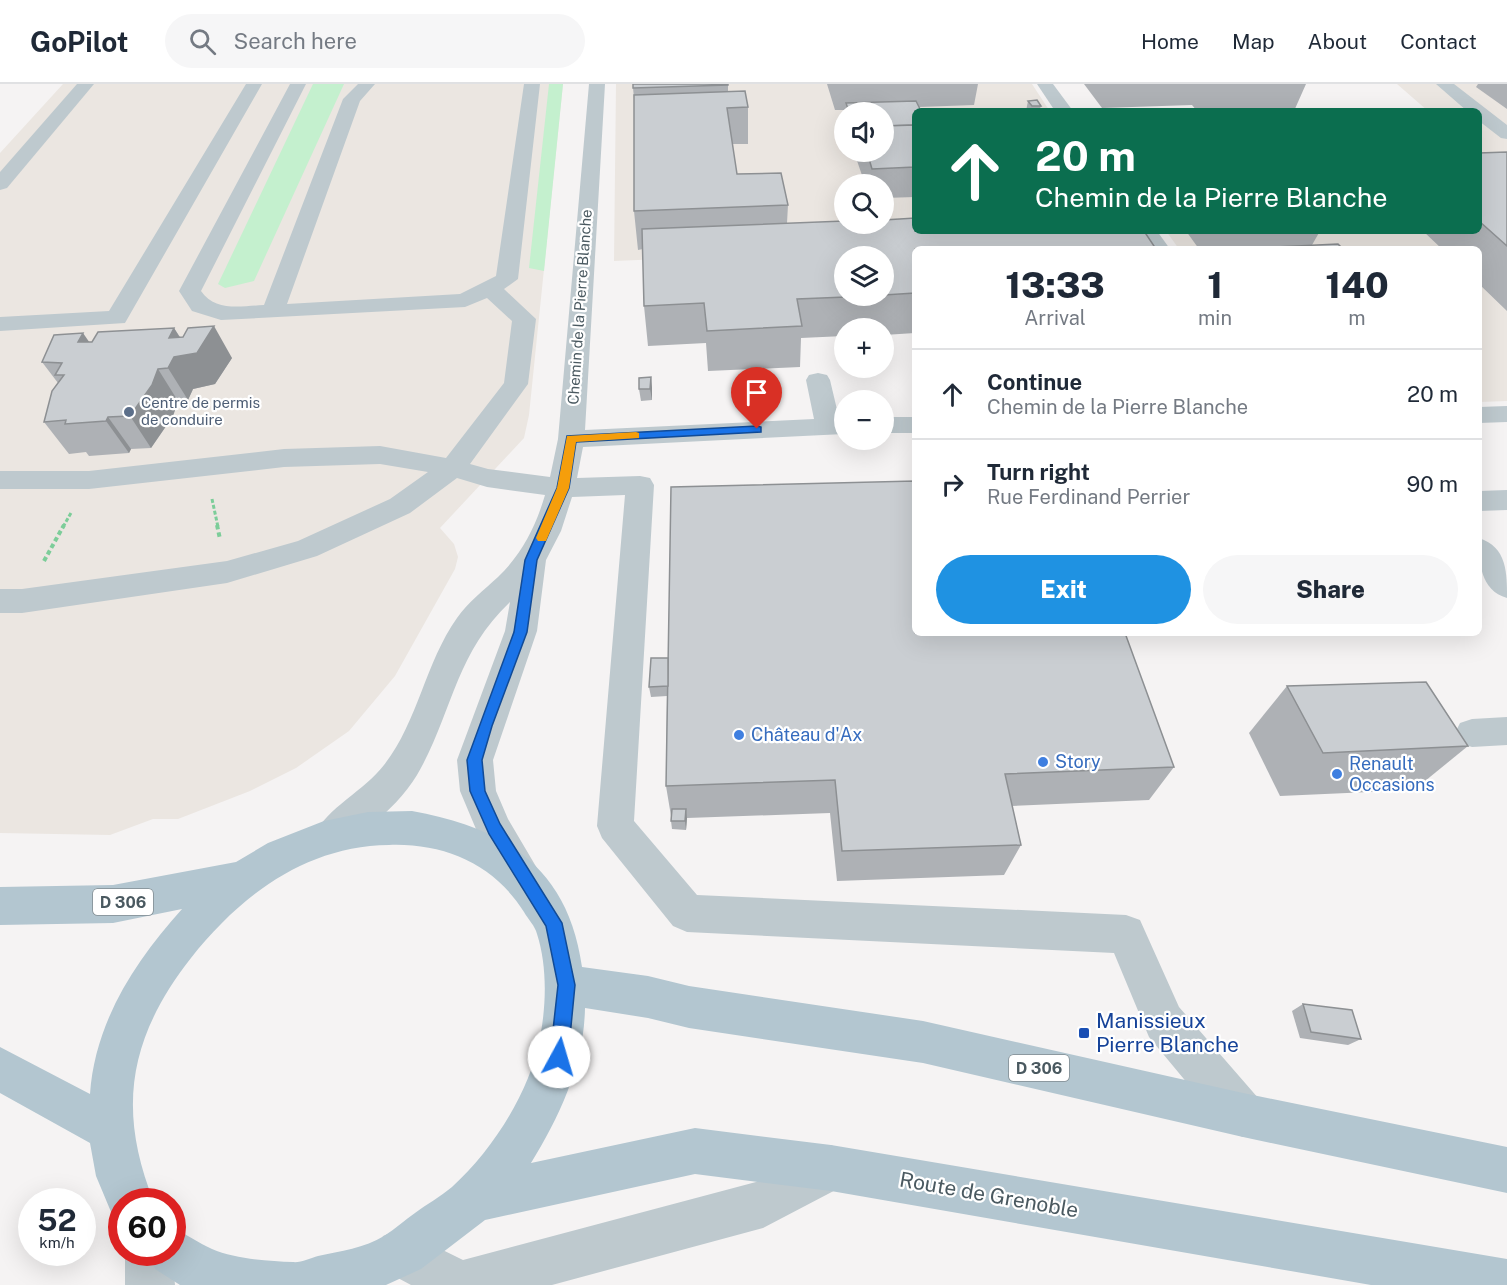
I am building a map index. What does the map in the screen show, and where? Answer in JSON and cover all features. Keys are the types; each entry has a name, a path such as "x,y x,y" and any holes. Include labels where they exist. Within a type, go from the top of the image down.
{"main road":[{"path":"123,1188 109,1129 116,1057 145,987 189,927 244,878 288,852 333,835 388,826 438,829 484,846 522,875 554,923 567,985 559,1057 527,1131 473,1199 370,1270 300,1285"},
{"name":"D 306","path":"0,906 113,904 244,878"},
{"name":"D 306","path":"567,985 648,997 689,1007 923,1041 1243,1114 1507,1170"},
{"path":"0,1069 109,1129"},
{"name":"Route de Grenoble","path":"473,1199 694,1151 831,1168 1507,1284"},
{"path":"186,1263 240,1283 288,1285"}],"street":[{"path":"0,184 86,84"},
{"path":"0,324 117,318 254,84"},
{"path":"298,84 190,291 200,306 221,313 273,312 465,300 507,279 532,84"},
{"path":"273,312 352,99 367,84"},
{"name":"Chemin de la Pierre Blanche","path":"522,875 494,829 478,791 475,760 484,726 520,632 531,560 563,488 571,439 597,84"},
{"path":"1045,84 1062,108"},
{"path":"1444,84 1474,108"},
{"path":"1482,114 1507,134"},
{"path":"11,601 227,572 307,549 400,506 453,468 516,384 523,343 524,319 489,288"},
{"path":"818,380 834,421"},
{"path":"1482,415 1507,414"},
{"path":"894,425 912,425"},
{"path":"571,439 834,426"},
{"path":"0,480 89,480 284,458 380,455 453,468 488,478 563,488 640,485 615,826 687,913 1126,934 1164,1022 1243,1114"},
{"path":"1482,501 1507,500"},
{"path":"1482,553 1507,587"},
{"name":"Chemin de la Pierre Blanche","path":"333,835 382,795 404,765 423,729 452,655 469,626 531,560"},
{"path":"1472,733 1507,731"},
{"path":"370,1270 461,1285 763,1204 831,1168"},
{"path":"149,1266 150,1285"}],"path":[{"path":"206,468 227,572"},
{"path":"11,601 89,480"}],"shaded area":[{"path":"63,84 563,84 529,415 524,438 440,528 454,544 458,557 455,569 395,676 349,731 296,768 250,791 178,819 153,819 110,835 0,833 0,153"},
{"path":"616,84 1032,84 1048,108 912,108 912,234 1105,234 1109,240 912,246 912,248 894,249 894,246 834,246 834,252 614,261"},
{"path":"1397,84 1507,84 1507,401 1482,402 1482,246 1177,246 1168,234 1482,234 1482,108 1425,108"}],"green space":[{"path":"313,84 344,84 254,281 225,288 218,284"},
{"path":"549,84 563,84 544,271 529,268"}],"building":[{"path":"633,84 728,84 728,85 633,88"},
{"path":"745,91 748,107 727,108 737,174 781,173 788,205 634,211 634,95"},
{"path":"1037,100 1041,106 1032,106 1028,101"},
{"path":"916,101 920,108 912,108 912,125 894,126 894,102 881,102"},
{"path":"912,125 912,167 872,169 870,162 894,162 894,126"},
{"path":"1507,152 1507,246 1482,224 1482,153"},
{"path":"912,218 912,234 1146,234 1154,246 912,246 912,293 894,294 894,246 834,246 834,298 797,299 802,326 707,331 704,303 644,306 642,229 834,221 834,234 894,234 894,219"},
{"path":"1338,244 1340,246 1297,246"},
{"path":"214,326 197,353 174,357 168,368 158,369 152,385 130,416 108,417 106,421 65,424 66,420 44,422 52,391 64,375 55,375 62,363 42,362 54,335 83,333 78,342 92,342 98,332 174,328 169,338 183,337 188,328"},
{"path":"651,377 650,389 639,389 639,378"},
{"path":"912,481 912,636 1126,636 1174,767 1005,774 1021,845 842,851 835,780 666,786 671,487"},
{"path":"651,658 668,658 668,686 649,687"},
{"path":"1426,682 1468,746 1323,753 1287,686"},
{"path":"672,809 686,809 685,821 671,821"},
{"path":"1303,1004 1352,1010 1361,1039 1311,1032"}],"slow traffic":[{"path":"542,538 563,488 571,439 636,435"}],"place":[{"name":"Centre de permis de conduire","path":"129,412"},
{"name":"Château d'Ax","path":"739,735"},
{"name":"Story","path":"1043,762"},
{"name":"Renault Occasions","path":"1337,774"},
{"name":"Manissieux Pierre Blanche","path":"1084,1033"}],"route":[{"path":"559,1057 567,985 554,923 494,829 478,791 475,760 484,726 520,632 531,560 563,488 571,439 757,429"}]}
